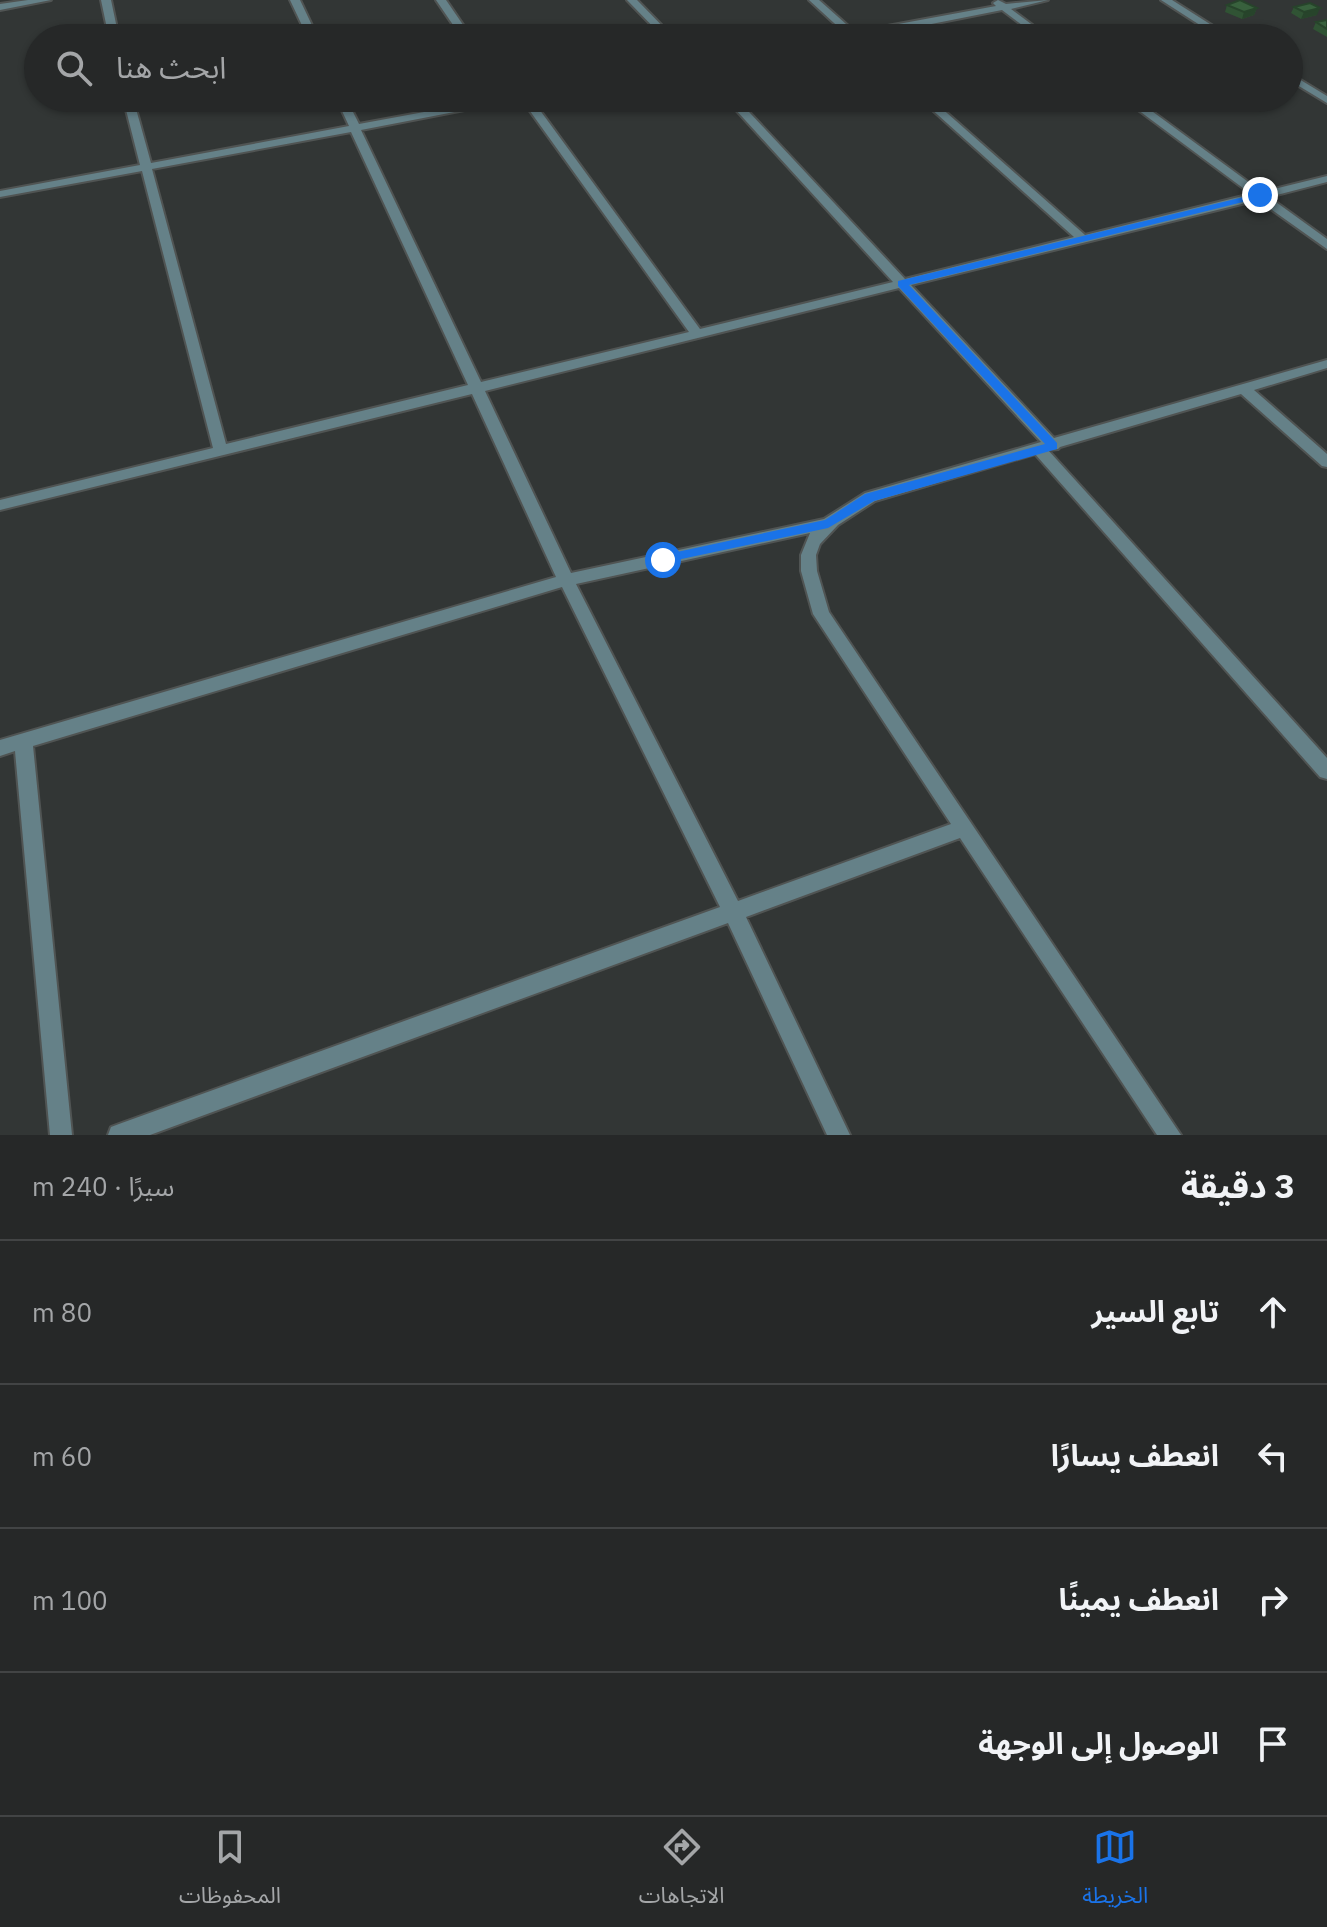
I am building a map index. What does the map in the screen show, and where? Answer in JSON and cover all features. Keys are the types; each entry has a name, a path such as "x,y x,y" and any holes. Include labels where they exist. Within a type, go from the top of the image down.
{"street":[{"path":"0,7 46,0"},
{"path":"106,0 111,24"},
{"path":"295,0 306,24"},
{"path":"441,0 457,24"},
{"path":"632,0 655,24"},
{"path":"814,0 841,24"},
{"path":"993,0 1026,24"},
{"path":"919,24 1043,0"},
{"path":"1166,0 1205,24"},
{"path":"1303,85 1327,100"},
{"path":"131,112 221,451"},
{"path":"348,112 566,580 734,914 839,1135"},
{"path":"0,194 441,112"},
{"path":"536,112 697,334"},
{"path":"743,112 902,283 1327,771"},
{"path":"940,112 1083,239"},
{"path":"1146,112 1327,245"},
{"path":"0,505 1327,179"},
{"path":"1170,1135 821,614 806,574 808,546 828,524 870,497 1047,448 1327,364"},
{"path":"1244,389 1327,462"},
{"path":"0,748 566,580 828,524"},
{"path":"23,741 61,1135"},
{"path":"119,1135 965,828"}],"building":[{"path":"1240,0 1257,8 1244,12 1227,5"},
{"path":"1310,3 1320,8 1304,12 1294,7"},
{"path":"1327,20 1327,29 1316,22"}],"route":[{"path":"663,560 828,524 870,497 1053,446 902,283 1260,195"}]}
